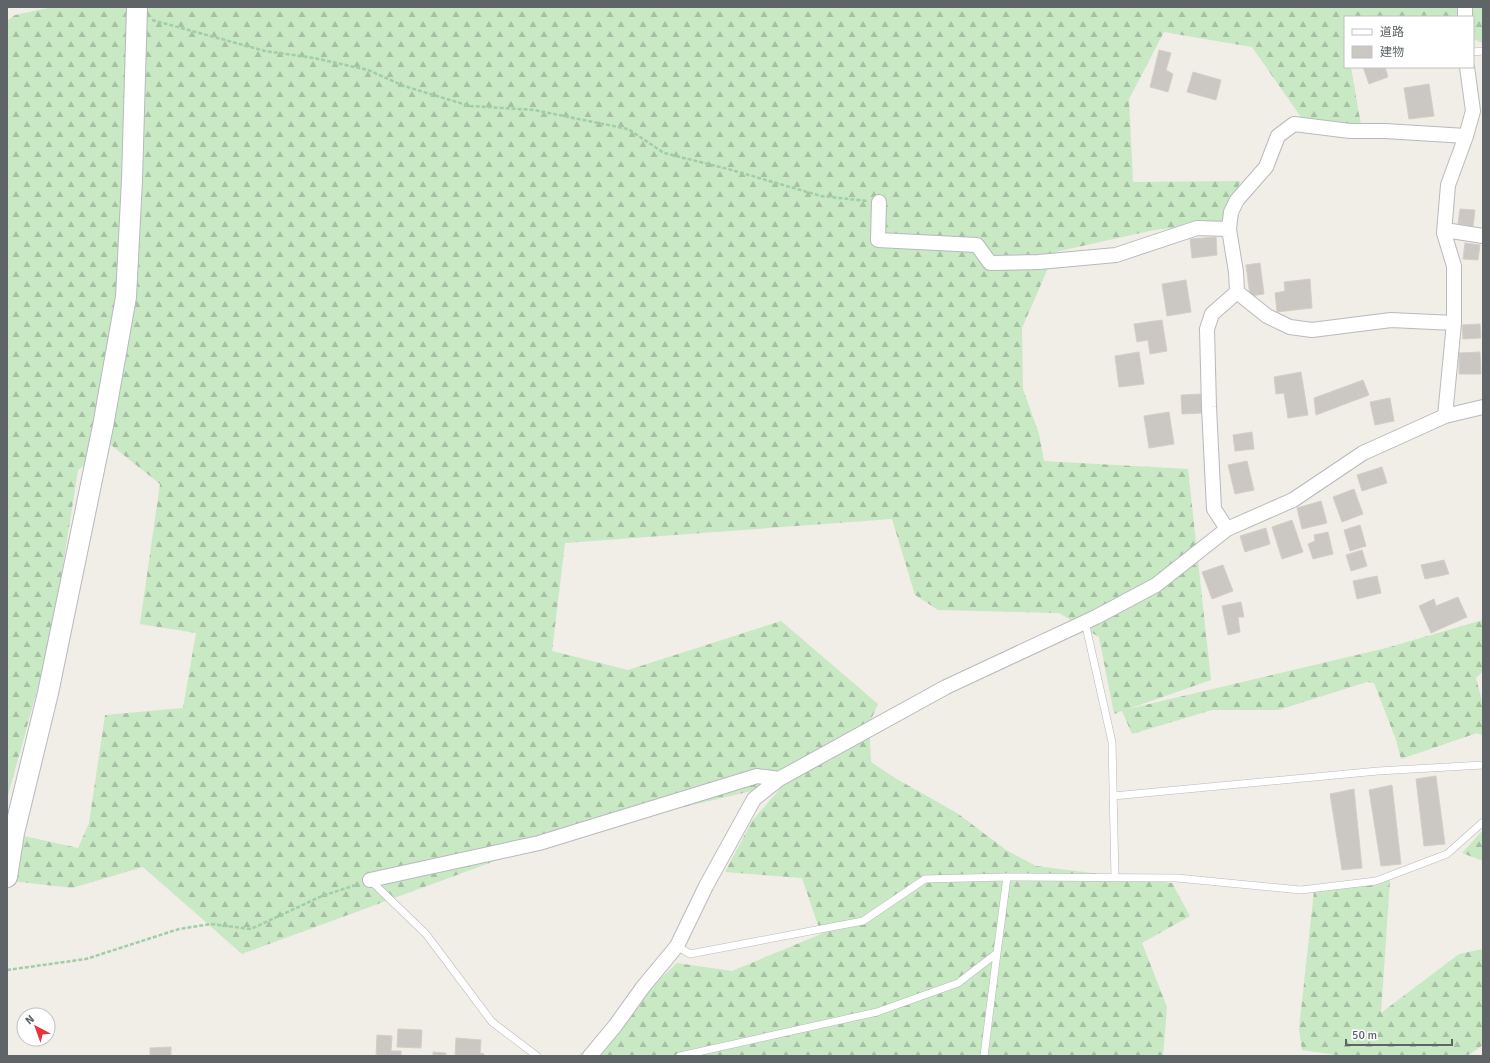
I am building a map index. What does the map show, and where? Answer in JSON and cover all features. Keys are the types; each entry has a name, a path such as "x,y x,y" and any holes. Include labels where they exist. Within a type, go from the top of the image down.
{"street":[{"path":"7,877 14,834 48,693 103,426 126,297 132,180 136,11"},
{"path":"1445,416 1454,323 1454,266 1445,230 1448,186 1466,136 1472,111 1467,68"},
{"path":"1454,323 1392,320 1312,330 1290,327 1267,316 1237,292 1236,272 1229,229 1231,212 1237,200 1266,167 1278,136 1294,124 1350,131 1384,131 1466,136"},
{"path":"880,202 878,240 977,245 990,263 1040,262 1116,255 1197,228 1229,229"},
{"path":"1445,230 1483,236"},
{"path":"1227,529 1214,509 1207,329 1212,314 1237,292"},
{"path":"590,1056 615,1026 643,986 678,946 706,886 754,799 779,779 946,687 1085,622 1156,584 1227,529 1293,500 1363,453 1445,416 1483,407"},
{"path":"370,880 539,843 757,776 779,779"}],"lane":[{"path":"1085,622 1112,742 1115,878"},
{"path":"1113,796 1378,771 1483,765"},
{"path":"678,946 690,954 863,921 925,879 1007,877 1177,878 1301,890 1376,881 1448,854 1483,822"},
{"path":"984,1056 1007,877"},
{"path":"370,880 426,934 492,1022 537,1056"},
{"path":"680,1056 877,1012 958,983 997,953"}],"path":[{"path":"136,11 265,51 314,58 368,70 404,86 470,106 534,110 628,130 664,153 728,169 821,196 880,202"},
{"path":"7,970 86,959 179,929 211,924 251,930 322,896 370,880"}],"green space":[{"path":"53,7 1483,7 1483,43 1474,39 1474,16 1344,16 1344,68 1351,68 1361,125 1301,117 1252,47 1164,32 1129,99 1133,182 1241,181 1221,222 1154,230 1055,252 1022,328 1023,389 1039,434 1044,461 1188,469 1211,680 1128,709 1386,648 1483,620 1483,671 1476,678 1483,705 1483,736 1477,733 1401,759 1396,740 1374,683 1367,682 1278,710 1212,710 1132,734 1122,711 1114,714 1099,637 1059,613 938,610 915,595 892,519 565,543 552,651 628,670 781,621 878,704 869,724 871,762 895,778 957,813 1006,850 1036,866 1172,883 1190,916 1142,943 1167,1007 1163,1056 578,1056 677,963 732,971 821,934 802,878 725,872 752,821 785,783 566,835 242,954 143,867 72,888 12,881 24,836 78,848 89,823 105,715 183,708 196,633 140,624 160,484 111,445 78,470 52,636 7,799 7,21 15,15"},
{"path":"1483,830 1483,861 1462,853"},
{"path":"1390,880 1381,1013 1459,954 1483,949 1483,1045 1467,1056 1343,1056 1302,1050 1299,1029 1314,891"}],"building":[{"path":"1159,50 1171,53 1166,70 1173,74 1168,92 1150,87"},
{"path":"1363,68 1385,68 1388,77 1369,84"},
{"path":"1193,72 1221,80 1216,100 1187,92"},
{"path":"1429,84 1434,116 1409,119 1404,88"},
{"path":"1460,209 1475,210 1473,226 1458,224"},
{"path":"1216,237 1217,255 1192,258 1190,239"},
{"path":"1465,243 1480,245 1478,260 1463,259"},
{"path":"1260,263 1264,294 1250,296 1246,265"},
{"path":"1310,279 1312,308 1277,312 1275,293 1285,291 1284,282"},
{"path":"1186,280 1191,312 1167,316 1162,284"},
{"path":"1162,320 1167,351 1150,354 1148,340 1137,342 1134,324"},
{"path":"1480,324 1481,338 1463,339 1462,325"},
{"path":"1139,352 1144,384 1119,387 1115,356"},
{"path":"1480,352 1481,374 1459,374 1459,353"},
{"path":"1301,372 1308,415 1288,418 1284,393 1276,394 1274,377"},
{"path":"1363,380 1369,395 1316,415 1314,398"},
{"path":"1201,394 1202,413 1182,414 1181,395"},
{"path":"1390,398 1394,421 1375,425 1370,402"},
{"path":"1169,412 1174,444 1149,448 1144,416"},
{"path":"1252,432 1254,449 1235,451 1233,435"},
{"path":"1247,461 1254,490 1235,494 1228,465"},
{"path":"1382,467 1387,483 1362,491 1357,475"},
{"path":"1354,489 1363,514 1342,522 1333,497"},
{"path":"1321,501 1327,523 1302,529 1297,508"},
{"path":"1292,520 1303,552 1282,559 1272,527"},
{"path":"1360,525 1366,546 1350,551 1344,530"},
{"path":"1266,528 1270,544 1245,552 1240,536"},
{"path":"1328,532 1333,554 1313,559 1308,544 1315,541 1314,535"},
{"path":"1362,550 1367,566 1351,571 1346,555"},
{"path":"1444,560 1449,574 1425,579 1421,565"},
{"path":"1223,565 1233,591 1212,599 1202,572"},
{"path":"1377,576 1381,593 1357,599 1353,581"},
{"path":"1458,597 1467,617 1431,633 1419,606 1434,599 1436,606"},
{"path":"1241,602 1244,617 1238,617 1240,632 1228,635 1222,606"},
{"path":"1436,776 1445,844 1424,846 1416,779"},
{"path":"1392,785 1401,864 1381,866 1369,790"},
{"path":"1354,789 1362,868 1342,870 1330,794"},
{"path":"398,1029 422,1030 421,1048 397,1047"},
{"path":"377,1035 392,1036 391,1051 401,1051 401,1056 376,1056"},
{"path":"456,1038 481,1040 480,1053 484,1054 484,1056 455,1056"},
{"path":"171,1047 171,1056 150,1056 150,1048"},
{"path":"433,1052 446,1053 446,1056 433,1056"}]}
